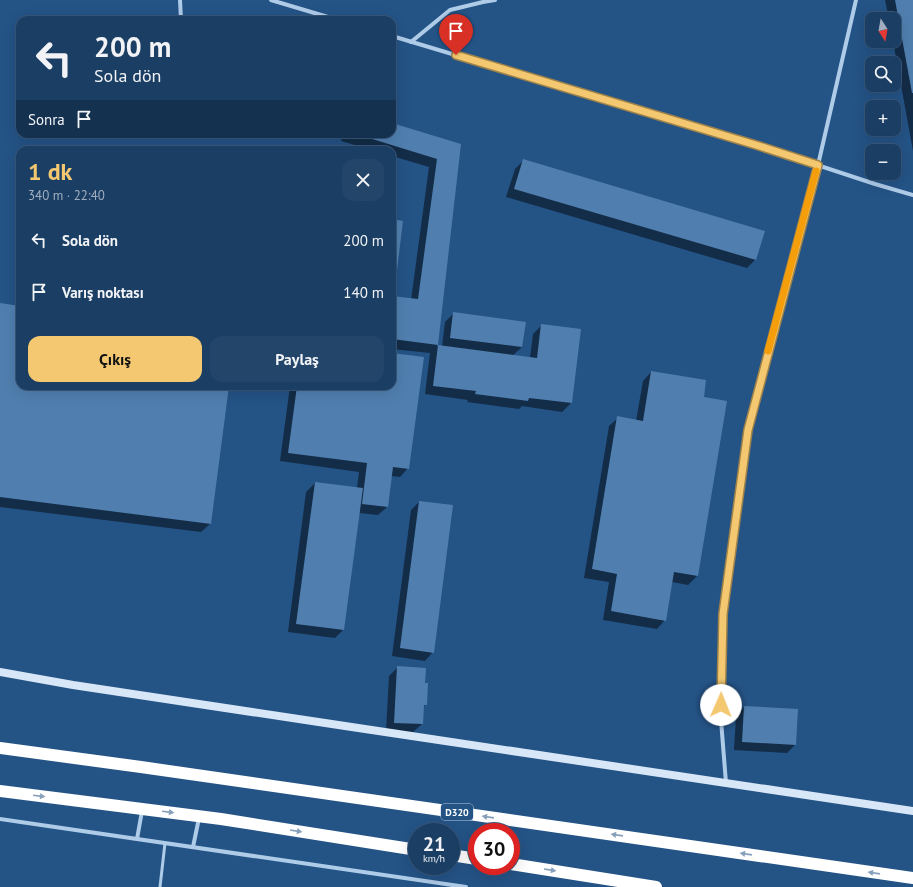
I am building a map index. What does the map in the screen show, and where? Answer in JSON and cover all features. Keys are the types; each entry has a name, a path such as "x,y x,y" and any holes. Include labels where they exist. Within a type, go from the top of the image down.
{"highway":[{"name":"D320","path":"0,748 913,878"},
{"path":"0,791 199,816 408,849"},
{"path":"520,865 656,887"}],"street":[{"path":"180,0 181,16"},
{"path":"271,0 325,16"},
{"path":"411,42 450,10 495,0"},
{"path":"726,783 720,720 723,614 748,430 818,165 856,0"},
{"path":"396,37 756,145 913,195"},
{"path":"0,672 120,692 913,811"},
{"path":"138,839 143,809"},
{"path":"193,847 199,816"},
{"path":"0,819 466,887"}],"lane":[{"path":"160,887 165,843"}],"building":[{"path":"895,0 913,0 913,93 901,33 901,12 897,12"},
{"path":"396,124 461,144 438,345 396,340 396,296 418,299 437,159 369,138 396,138"},
{"path":"523,159 765,231 756,260 514,189"},
{"path":"396,220 403,221 396,270"},
{"path":"0,303 16,305 16,390 228,390 211,524 0,497"},
{"path":"453,312 526,322 522,347 450,338"},
{"path":"541,324 581,329 572,403 529,398 528,401 475,394 476,391 433,386 438,345 537,358"},
{"path":"396,354 424,357 409,469 393,467 388,507 362,504 367,463 288,453 296,390 396,390"},
{"path":"651,371 706,380 704,397 727,401 698,576 674,572 666,621 611,611 617,574 592,569 617,416 643,421"},
{"path":"315,482 363,488 344,630 296,624"},
{"path":"419,501 453,505 434,653 400,648"},
{"path":"397,666 426,668 425,683 428,683 427,705 424,705 423,724 394,723"},
{"path":"744,706 798,709 796,745 742,742"}],"slow traffic":[{"path":"768,351 816,171"}],"route":[{"path":"456,55 818,165 748,430 723,614 721,705"}]}
